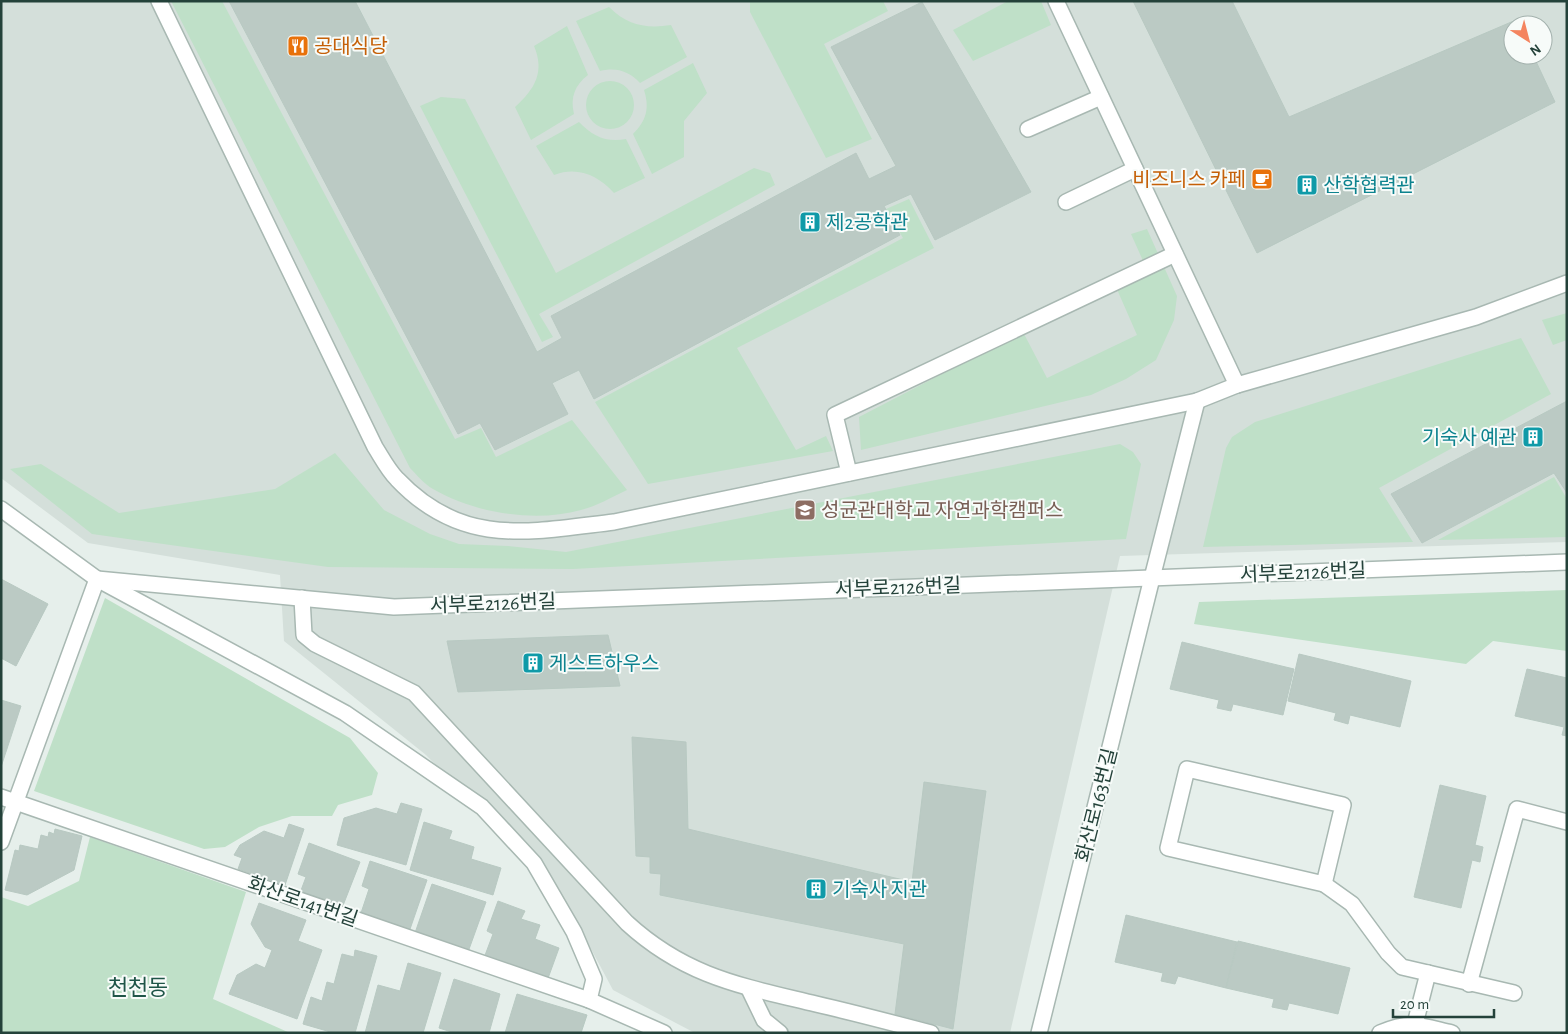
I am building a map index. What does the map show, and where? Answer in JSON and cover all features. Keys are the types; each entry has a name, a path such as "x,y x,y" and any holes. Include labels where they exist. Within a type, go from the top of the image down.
{"street":[{"path":"159,1 375,447 396,478 430,508 472,527 519,532 614,522 1197,401 1237,385 1476,317 1567,283"},
{"path":"1056,1 1237,385"},
{"path":"1028,129 1101,96"},
{"path":"1066,202 1135,169"},
{"path":"849,473 835,415 1175,254"},
{"name":"화산로163번길","path":"1039,1033 1197,401"},
{"path":"1,509 97,579 345,713 482,807 534,863 574,932 594,979 589,1000"},
{"name":"서부로2126번길","path":"97,579 394,607 1567,562"},
{"path":"1,842 97,579"},
{"path":"302,598 304,635 315,644 414,693 627,923 646,941 704,975 749,989 931,1033"},
{"path":"1324,884 1343,805 1187,770 1168,848 1324,884 1352,904 1388,953 1402,967 1514,993"},
{"name":"화산로141번길","path":"1,796 589,1000 664,1033"},
{"path":"1469,984 1518,809 1567,822"},
{"path":"1415,1024 1428,973"},
{"path":"749,989 764,1020 780,1033"},
{"path":"1380,1033 1399,1024 1415,1024 1452,1033"}],"shaded area":[{"name":"성균관대학교 자연과학캠퍼스","path":"1,1 1567,1 1567,542 1120,556 1010,1033 695,1033 613,990 561,893 426,755 284,641 280,575 88,543 1,478"}],"green space":[{"path":"171,1 222,1 455,439 481,428 496,457 572,420 627,490 599,504 563,514 544,516 505,513 486,510 449,497 430,487 410,468"},
{"path":"750,1 883,1 888,11 824,44 872,139 826,158 750,12"},
{"path":"1008,1 1041,1 1051,25 973,61 953,30"},
{"path":"609,7 630,22 645,26 671,25 687,57 640,83 622,71 600,71 576,21"},
{"path":"567,26 588,75 577,87 573,97 574,114 531,140 515,107 528,94 536,80 538,64 534,46"},
{"path":"693,63 707,93 684,121 684,157 652,174 633,134 646,114 647,103 644,90"},
{"path":"610,81 619,83 627,88 632,96 634,105 632,114 627,122 619,127 610,129 601,127 593,122 588,114 586,105 588,96 593,88 601,83"},
{"path":"441,97 465,99 556,273 754,168 770,173 775,185 539,314 553,337 542,342 420,106"},
{"path":"579,122 589,131 600,137 612,140 626,139 645,178 614,193 601,181 587,174 571,171 554,175 536,146"},
{"path":"909,199 934,248 737,348 796,450 826,436 833,451 648,484 595,402 903,238 886,209"},
{"path":"1147,229 1177,296 1174,320 1156,360 1126,379 1091,395 861,450 859,417 1023,332 1047,378 1137,335 1112,278 1144,263 1131,234"},
{"path":"1567,313 1567,340 1553,345 1542,320"},
{"path":"1521,338 1551,394 1379,488 1413,542 1203,547 1226,448 1232,437 1255,422"},
{"path":"1120,444 1133,452 1141,464 1126,539 573,569 328,567 92,534 10,469 41,464 119,513 275,489 335,453 384,510 430,534 459,544 508,546 566,552"},
{"path":"1554,477 1567,499 1567,537 1438,540"},
{"path":"1567,590 1567,651 1493,641 1466,664 1194,624 1199,602"},
{"path":"105,598 350,738 378,773 372,795 338,805 332,816 292,816 259,827 225,847 204,849 34,791"},
{"path":"90,837 246,892 213,999 290,1033 1,1033 1,897 28,906 79,881"}],"building":[{"name":"제2공학관","path":"229,1 355,1 537,352 562,338 551,316 856,153 869,179 896,166 831,47 922,2 1031,192 935,240 911,194 884,206 900,235 594,399 579,370 552,383 568,414 495,450 480,423 458,434"},
{"name":"산학협력관","path":"1133,1 1232,1 1289,117 1503,26 1503,65 1538,65 1555,102 1257,253"},
{"name":"기숙사 예관","path":"1567,401 1567,493 1554,473 1422,543 1391,494"},
{"path":"1,579 48,604 16,666 1,658"},
{"name":"게스트하우스","path":"608,635 620,686 458,692 447,641"},
{"path":"1182,642 1294,669 1283,715 1233,704 1231,711 1217,708 1219,700 1170,689"},
{"path":"1299,654 1411,681 1400,727 1350,715 1348,724 1334,720 1336,713 1288,701"},
{"path":"1527,669 1567,678 1567,736 1562,735 1564,727 1515,716"},
{"path":"1,700 21,706 1,767"},
{"name":"기숙사 지관","path":"632,737 686,742 688,829 912,882 924,782 986,791 953,1029 895,1014 904,944 660,895 661,874 650,873 650,857 636,856"},
{"path":"1440,785 1486,796 1475,845 1483,847 1480,862 1472,860 1461,908 1414,897"},
{"path":"401,803 422,809 406,865 337,845 344,818 376,808 397,814"},
{"path":"424,822 452,831 449,839 474,847 471,859 501,868 493,895 410,870"},
{"path":"289,824 304,829 285,885 238,869 242,858 234,855 240,845 264,831 284,838"},
{"path":"55,829 82,836 74,870 27,895 5,890 15,850 19,851 20,845 38,849 41,835 48,837 49,832 54,834"},
{"path":"309,843 360,862 342,908 300,893 306,877 298,874"},
{"path":"370,861 427,880 409,932 360,916 369,889 362,886"},
{"path":"432,884 486,902 468,952 415,933"},
{"path":"498,901 525,911 521,919 540,925 535,939 559,948 547,981 484,958 493,934 487,931"},
{"path":"259,903 306,920 298,941 322,950 297,1019 229,994 237,975 256,964 265,968 272,950 265,947 251,924"},
{"path":"1126,915 1237,942 1226,988 1178,976 1175,984 1161,981 1163,973 1115,962"},
{"path":"1238,941 1350,968 1338,1014 1289,1003 1287,1010 1272,1007 1274,999 1226,988"},
{"path":"355,950 377,956 355,1033 334,1033 303,1024 311,997 322,1001 327,982 334,984 342,954 354,957"},
{"path":"408,963 441,973 423,1033 365,1033 378,985 400,991"},
{"path":"454,979 500,994 489,1033 455,1033 439,1028"},
{"path":"517,994 587,1015 581,1033 505,1033"}],"place":[{"name":"공대식당","path":"298,46"},
{"name":"비즈니스 카페","path":"1262,179"},
{"name":"산학협력관","path":"1307,185"},
{"name":"제2공학관","path":"810,222"},
{"name":"기숙사 예관","path":"1533,437"},
{"name":"성균관대학교 자연과학캠퍼스","path":"805,510"},
{"name":"게스트하우스","path":"533,663"},
{"name":"기숙사 지관","path":"816,889"}],"district":[{"name":"천천동","path":"138,987"}]}
